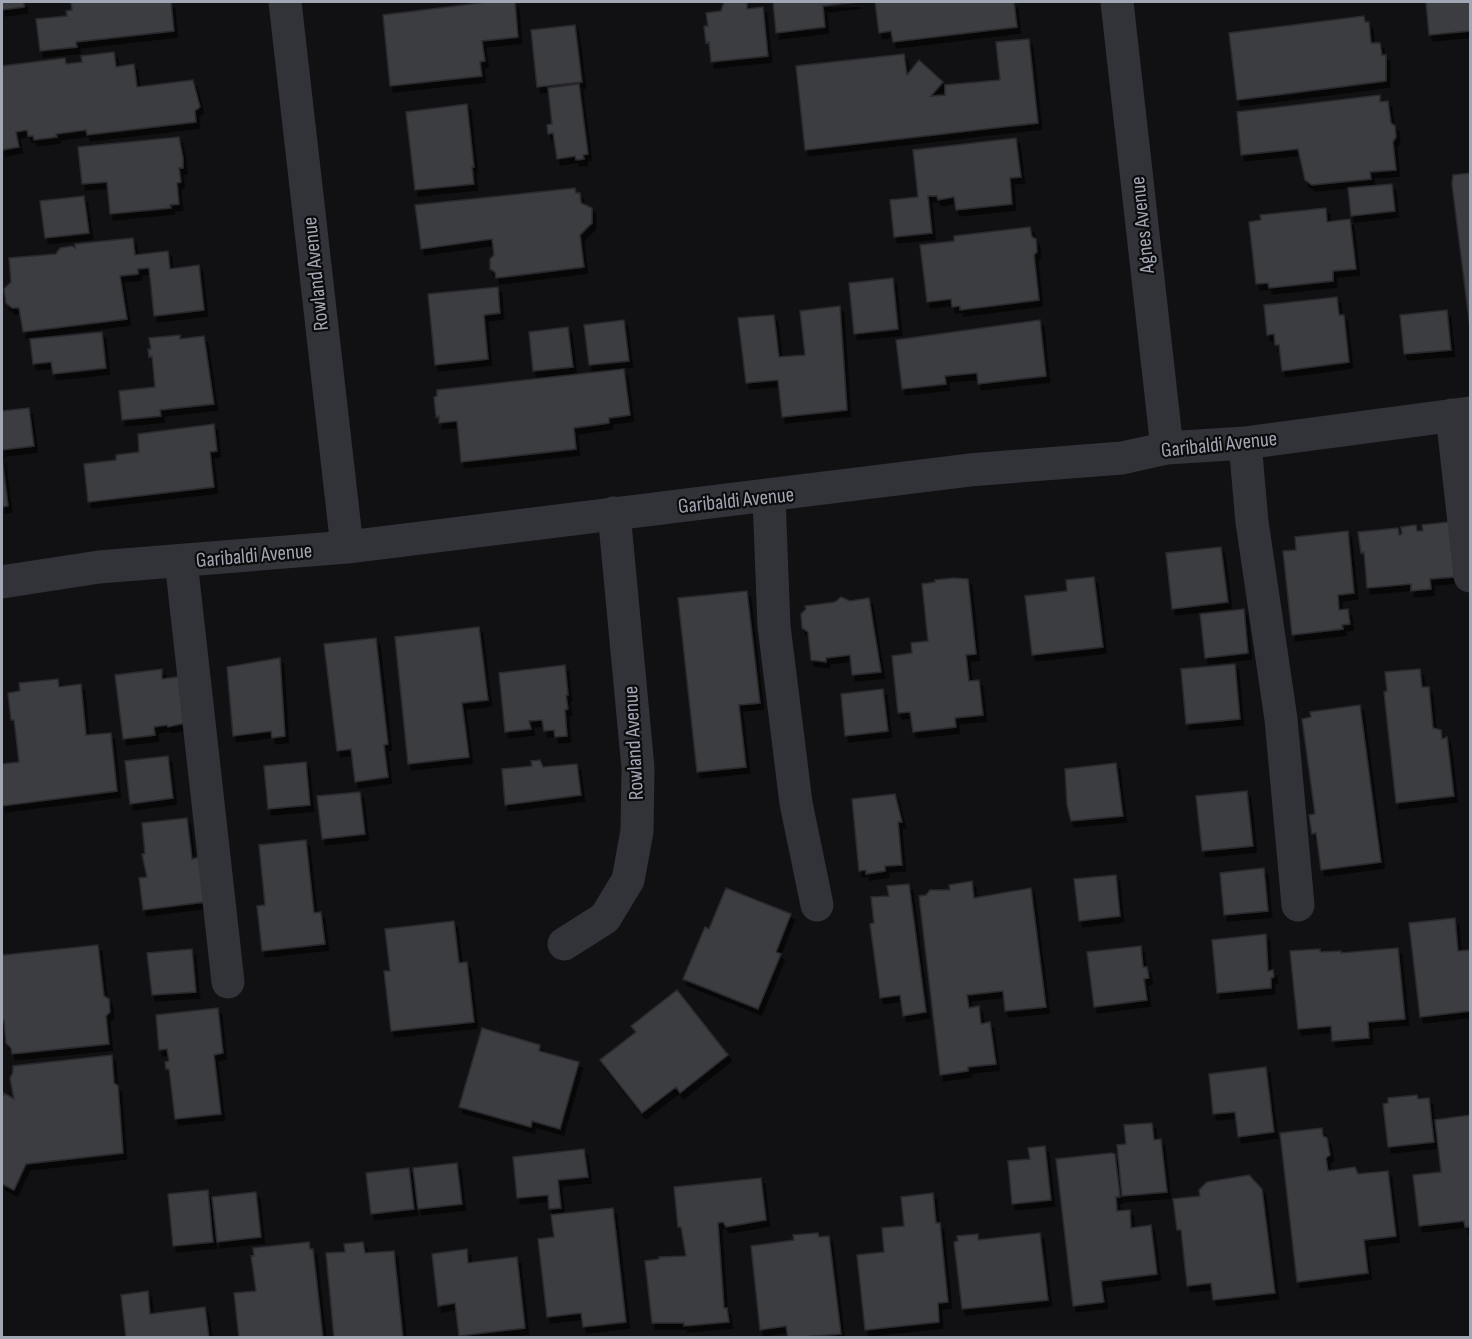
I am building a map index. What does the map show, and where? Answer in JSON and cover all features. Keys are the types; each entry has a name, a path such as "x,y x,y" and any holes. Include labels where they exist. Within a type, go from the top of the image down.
{"street":[{"name":"Rowland Avenue","path":"285,2 347,547"},
{"name":"Agnes Avenue","path":"1117,2 1167,448"},
{"name":"Garibaldi Avenue","path":"2,582 99,567 347,547 614,513 769,497 969,470 1122,458 1167,448 1245,443 1461,414"},
{"path":"1461,414 1470,576"},
{"path":"1245,443 1252,522 1281,719 1298,905"},
{"path":"769,497 774,626 796,803 817,905"},
{"name":"Rowland Avenue","path":"564,944 605,918 628,880 637,831 638,768 614,513"},
{"path":"181,561 228,982"}],"building":[{"path":"2,2 24,2 24,7 2,10"},
{"path":"71,2 171,2 174,31 76,42 77,47 40,51 36,19 67,16 66,11 72,10"},
{"path":"488,2 515,2 518,37 482,41 485,61 480,62 482,76 390,86 383,15"},
{"path":"724,2 747,2 747,9 763,7 768,56 711,62 709,42 706,43 704,26 708,26 706,13 721,11"},
{"path":"773,2 858,2 823,6 825,27 776,33"},
{"path":"875,2 1014,2 1017,27 893,42 891,31 879,33"},
{"path":"1426,2 1470,2 1470,31 1429,35"},
{"path":"1364,16 1365,22 1369,22 1371,43 1380,43 1382,55 1386,55 1386,81 1237,100 1229,33"},
{"path":"575,25 582,82 537,87 531,30"},
{"path":"1029,39 1038,123 805,150 796,66 904,54 907,75 919,60 943,82 931,96 945,95 945,85 1000,80 996,42"},
{"path":"114,52 116,67 134,64 137,87 193,80 200,107 195,111 196,122 87,135 86,130 34,140 33,136 28,136 27,130 16,132 19,147 2,150 2,66 65,58 66,64 82,62 81,56"},
{"path":"579,84 588,154 583,155 584,159 576,160 575,156 557,159 553,133 548,134 547,125 552,124 548,88"},
{"path":"1380,95 1380,102 1388,101 1391,123 1395,126 1396,137 1393,142 1396,170 1370,172 1371,179 1312,185 1305,180 1298,149 1241,155 1237,112"},
{"path":"467,104 474,184 415,190 406,112"},
{"path":"179,137 183,168 179,168 181,182 177,183 179,204 170,205 171,208 110,214 107,182 82,184 78,147"},
{"path":"1016,138 1021,177 1010,178 1012,204 956,210 954,197 938,200 937,196 928,196 932,233 894,237 890,200 918,197 913,150"},
{"path":"1470,173 1470,328 1452,184 1453,175"},
{"path":"1392,184 1395,211 1351,216 1348,188"},
{"path":"575,188 576,193 580,193 581,203 592,208 592,223 580,235 584,267 496,278 495,272 490,269 490,259 494,255 492,239 421,249 415,205"},
{"path":"84,196 89,233 45,238 40,201"},
{"path":"1326,208 1327,222 1350,219 1356,269 1333,271 1333,281 1269,288 1268,283 1256,284 1249,222 1261,220 1260,215"},
{"path":"1030,227 1032,237 1036,239 1037,252 1034,255 1039,300 960,310 960,306 952,307 951,299 927,302 920,245 954,241 954,236"},
{"path":"133,238 135,255 168,251 170,269 199,265 204,310 154,316 149,268 138,269 138,274 120,276 127,319 23,332 19,308 12,308 6,303 4,289 11,282 9,258 56,254 60,248 72,246 75,248 75,244"},
{"path":"893,278 898,329 854,334 849,283"},
{"path":"498,287 500,313 484,315 488,359 435,365 428,294"},
{"path":"1337,297 1339,315 1344,315 1349,362 1282,371 1279,345 1275,345 1274,334 1267,335 1264,305"},
{"path":"840,306 847,410 782,417 778,380 746,383 738,318 774,315 779,357 805,355 800,311"},
{"path":"1447,310 1451,350 1404,354 1400,315"},
{"path":"624,320 629,361 589,365 584,325"},
{"path":"1040,320 1046,376 978,384 977,373 945,376 946,384 902,389 896,340"},
{"path":"568,327 573,367 533,371 529,332"},
{"path":"102,332 106,368 53,374 51,362 33,364 30,339"},
{"path":"180,335 180,339 204,336 214,404 160,410 161,416 122,420 119,391 155,387 152,356 149,357 148,349 151,349 149,338"},
{"path":"624,369 630,415 609,418 609,423 574,428 576,449 461,462 457,421 439,423 439,416 436,417 434,397 437,396 437,390"},
{"path":"29,408 34,446 2,450 2,411"},
{"path":"214,424 217,451 210,452 214,487 88,502 84,464 116,460 116,455 139,452 138,434"},
{"path":"2,457 8,506 2,507"},
{"path":"1449,522 1455,577 1430,579 1431,589 1411,591 1411,584 1367,588 1364,552 1361,553 1358,532 1398,528 1399,535 1402,534 1401,527 1416,525 1417,531 1423,531 1422,525"},
{"path":"1348,531 1354,593 1338,595 1339,610 1348,609 1350,624 1342,625 1343,629 1292,635 1283,551 1296,550 1295,537"},
{"path":"1221,547 1228,602 1172,609 1166,553"},
{"path":"1094,577 1103,647 1032,655 1025,596 1067,591 1066,580"},
{"path":"954,578 968,579 976,654 966,655 969,681 979,680 983,715 955,718 956,727 913,732 910,712 898,713 892,656 912,653 911,643 928,641 922,584"},
{"path":"747,591 760,703 739,705 746,767 697,772 678,598"},
{"path":"841,597 850,601 869,598 881,672 852,675 850,655 826,658 826,662 811,660 808,632 802,628 801,614 806,609 805,606 835,602"},
{"path":"1244,609 1248,653 1205,658 1200,614"},
{"path":"479,627 488,700 462,703 469,757 408,764 395,637"},
{"path":"376,638 388,744 384,745 388,777 355,782 351,749 337,751 324,644"},
{"path":"280,658 285,736 272,738 271,731 233,736 227,667"},
{"path":"1235,664 1240,719 1186,724 1181,669"},
{"path":"565,665 568,695 566,695 568,709 565,710 567,736 555,737 554,730 544,731 542,720 529,721 531,729 505,732 499,673"},
{"path":"162,669 162,679 185,676 190,722 168,727 167,725 154,727 155,735 123,739 115,675"},
{"path":"1420,669 1422,687 1429,687 1433,728 1441,730 1442,739 1447,737 1454,796 1396,803 1384,692 1387,691 1385,672"},
{"path":"58,679 59,687 81,684 86,735 111,733 117,791 2,806 2,764 19,762 8,693 20,691 19,683"},
{"path":"883,689 888,731 845,736 841,694"},
{"path":"1360,705 1381,862 1321,870 1316,833 1312,834 1309,815 1315,814 1302,719 1311,717 1310,712"},
{"path":"168,756 173,798 130,804 125,761"},
{"path":"540,760 543,767 577,764 581,795 505,805 502,769 532,766 531,761"},
{"path":"306,762 310,805 268,809 264,766"},
{"path":"1116,763 1123,816 1071,821 1067,805 1065,769"},
{"path":"1247,791 1253,846 1202,851 1196,796"},
{"path":"360,792 365,834 322,839 317,796"},
{"path":"895,794 902,822 898,822 902,865 885,866 885,871 866,874 866,870 859,871 852,799"},
{"path":"187,818 192,859 200,857 205,902 143,910 139,878 147,877 142,854 145,854 142,823"},
{"path":"306,840 314,913 321,912 325,944 262,951 257,906 265,905 259,845"},
{"path":"1264,868 1268,911 1224,915 1220,873"},
{"path":"1116,875 1120,916 1079,921 1074,879"},
{"path":"972,881 974,898 1031,888 1046,1007 1005,1011 1003,991 967,995 969,1008 979,1006 981,1024 990,1022 996,1064 968,1067 968,1071 940,1075 919,896 926,895 930,890 950,890 949,885"},
{"path":"909,884 926,1012 903,1016 900,995 880,998 870,924 874,923 871,897 889,896 887,886"},
{"path":"726,888 791,914 776,952 781,954 758,1009 683,979 705,927 709,929"},
{"path":"1455,918 1458,951 1470,950 1470,1011 1420,1017 1409,923"},
{"path":"454,921 459,963 467,962 474,1022 391,1031 384,971 390,971 385,929"},
{"path":"1266,934 1268,971 1273,970 1274,977 1271,978 1271,988 1217,993 1212,940"},
{"path":"98,945 104,996 109,999 110,1012 106,1016 109,1044 12,1054 11,1048 6,1043 4,1021 2,1024 2,953 4,955"},
{"path":"1141,946 1143,967 1147,967 1149,978 1144,979 1147,1000 1094,1007 1087,952"},
{"path":"1398,948 1405,1019 1368,1022 1369,1038 1332,1041 1331,1026 1298,1029 1290,951 1320,949 1320,952 1341,951 1341,953"},
{"path":"192,949 196,992 152,995 147,953"},
{"path":"677,990 728,1055 680,1093 676,1087 642,1113 600,1060 636,1032 631,1026"},
{"path":"218,1008 223,1053 214,1055 221,1114 175,1119 169,1069 166,1069 165,1062 169,1061 167,1049 159,1050 156,1015"},
{"path":"482,1028 540,1045 539,1051 579,1062 560,1129 532,1121 531,1127 459,1107"},
{"path":"112,1055 114,1083 118,1086 123,1153 26,1164 14,1190 2,1184 2,1098 4,1093 14,1099 10,1078 13,1066"},
{"path":"1266,1067 1274,1132 1238,1137 1235,1112 1213,1114 1209,1074"},
{"path":"1417,1095 1418,1099 1429,1098 1434,1142 1388,1147 1383,1104 1388,1103 1388,1098"},
{"path":"1470,1115 1470,1227 1465,1227 1464,1221 1419,1226 1413,1175 1441,1172 1435,1120"},
{"path":"1152,1123 1154,1140 1161,1139 1167,1192 1122,1196 1117,1145 1126,1144 1124,1125"},
{"path":"1322,1128 1323,1136 1327,1138 1330,1155 1326,1158 1328,1171 1355,1167 1358,1174 1388,1171 1396,1236 1364,1240 1368,1273 1297,1282 1280,1133"},
{"path":"1045,1146 1051,1200 1012,1204 1008,1161 1030,1159 1028,1148"},
{"path":"584,1149 588,1177 558,1180 561,1208 549,1209 548,1195 517,1198 513,1157"},
{"path":"1115,1154 1120,1197 1116,1197 1117,1211 1130,1210 1131,1228 1151,1225 1157,1274 1101,1281 1104,1302 1073,1306 1056,1159"},
{"path":"457,1163 462,1204 418,1209 413,1168"},
{"path":"409,1168 414,1209 371,1214 366,1173"},
{"path":"1249,1175 1262,1189 1275,1293 1213,1300 1211,1283 1187,1286 1181,1230 1177,1230 1173,1199 1200,1196 1199,1190 1207,1182"},
{"path":"761,1178 766,1220 726,1227 723,1222 718,1223 724,1308 727,1308 729,1322 684,1326 684,1323 652,1323 645,1261 659,1259 659,1257 686,1256 681,1227 678,1227 674,1187"},
{"path":"208,1190 213,1242 173,1246 168,1194"},
{"path":"256,1192 261,1237 217,1242 212,1197"},
{"path":"933,1193 936,1223 940,1223 948,1302 938,1303 939,1322 865,1330 857,1255 884,1252 882,1228 904,1226 901,1197"},
{"path":"613,1208 626,1322 583,1327 581,1313 547,1317 538,1239 554,1237 551,1215"},
{"path":"818,1233 819,1237 829,1236 841,1334 788,1338 786,1326 760,1330 751,1246 794,1240 793,1235"},
{"path":"1040,1233 1048,1300 962,1309 954,1242 958,1241 957,1236 978,1234 978,1240"},
{"path":"309,1242 310,1249 313,1249 323,1338 239,1338 234,1293 256,1291 251,1256 254,1256 253,1248"},
{"path":"363,1242 365,1253 394,1251 403,1338 334,1338 326,1253 345,1252 344,1244"},
{"path":"467,1249 468,1263 517,1257 525,1328 459,1336 455,1303 438,1306 432,1254"},
{"path":"148,1291 150,1314 205,1307 209,1338 126,1338 121,1295"}]}
